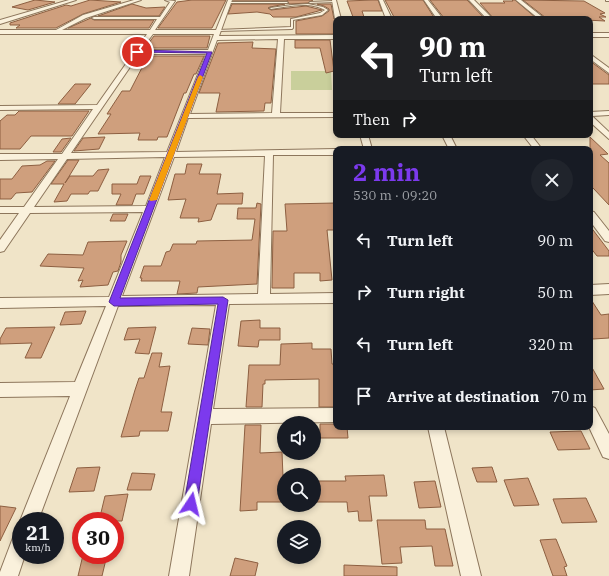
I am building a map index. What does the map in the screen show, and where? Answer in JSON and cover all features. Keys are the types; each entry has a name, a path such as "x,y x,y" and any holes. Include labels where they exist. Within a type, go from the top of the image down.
{"street":[{"path":"0,22 74,0"},
{"path":"57,32 64,25 81,18 139,0"},
{"path":"0,248 25,210 64,157 134,52 151,32 173,1 167,0"},
{"path":"381,0 389,16"},
{"path":"426,0 438,16"},
{"path":"471,0 487,16"},
{"path":"518,0 538,16"},
{"path":"334,1 337,16"},
{"path":"32,512 230,2"},
{"path":"81,18 160,18"},
{"path":"0,32 151,32 217,33 281,37 333,37"},
{"path":"593,35 609,35"},
{"path":"276,115 281,37"},
{"path":"134,52 210,52"},
{"path":"593,58 609,71"},
{"path":"0,108 98,107"},
{"path":"593,114 609,113"},
{"path":"185,116 333,115"},
{"path":"593,121 609,137"},
{"path":"529,138 536,146"},
{"path":"264,300 269,152"},
{"path":"0,157 333,152"},
{"path":"0,210 150,209"},
{"path":"593,218 609,238"},
{"path":"593,290 609,289"},
{"path":"0,303 333,298"},
{"path":"179,576 223,300"},
{"path":"0,390 80,389"},
{"path":"205,417 333,415"},
{"path":"593,419 609,451"},
{"path":"437,430 471,576"},
{"path":"8,576 13,564"}],"lane":[{"path":"230,2 334,1"},
{"path":"217,33 292,28 292,20 314,16 327,10 324,7 298,5 271,8"}],"green space":[{"path":"291,71 331,71 332,90 291,90"}],"building":[{"path":"35,0 55,2 28,10 12,7"},
{"path":"90,0 121,2 83,14 56,28 16,28 20,25 10,25 10,23 66,5 71,6"},
{"path":"192,0 226,0 212,28 158,28 177,2"},
{"path":"287,0 313,0 308,3 289,4"},
{"path":"378,0 382,11 362,11 364,16 353,16 347,1"},
{"path":"385,0 423,0 433,16 393,16"},
{"path":"430,0 467,0 482,16 442,16"},
{"path":"512,0 515,0 534,16 491,16 480,3 505,3 503,1 513,1"},
{"path":"523,0 584,1 605,13 600,14 606,17 599,17 605,21 593,20 593,16 543,16"},
{"path":"132,4 146,8 165,7 159,16 98,16"},
{"path":"232,4 285,4 268,8 271,10 306,6 322,10 296,17 273,17 270,14 257,12 228,14"},
{"path":"317,4 331,4 333,16 333,34 296,34 296,21 322,16 329,11 329,9"},
{"path":"91,18 94,20 154,20 149,28 68,28"},
{"path":"154,36 210,36 207,48 145,48"},
{"path":"295,40 330,40 333,71 326,73 320,48 295,48"},
{"path":"253,42 252,48 276,49 271,103 265,103 264,111 216,112 220,93 199,93 218,43"},
{"path":"148,56 204,56 186,93 184,93 167,137 158,137 157,140 138,140 140,133 98,134 111,114 107,114 122,91 130,91"},
{"path":"593,63 609,75 609,84 593,84"},
{"path":"75,84 91,84 75,104 58,104"},
{"path":"19,111 89,111 72,136 31,136 20,149 0,149 0,121 7,115 15,115"},
{"path":"105,137 99,149 74,151 83,138"},
{"path":"71,138 61,152 53,152 62,139"},
{"path":"591,138 608,154 600,155 609,163 609,205 593,188 593,146 590,146"},
{"path":"68,160 79,160 65,183 70,176 93,176 98,170 109,169 98,191 90,191 88,194 71,194 67,201 54,202 64,184 51,184"},
{"path":"47,161 55,161 32,192 16,193 11,199 0,199 0,179 12,179 22,166 40,165"},
{"path":"187,164 202,164 199,174 221,174 217,194 243,193 242,204 217,204 211,220 198,222 199,218 180,218 186,199 168,200 175,174 185,174"},
{"path":"140,176 151,176 144,194 136,194 132,205 116,205 121,194 112,194 112,184 137,184"},
{"path":"257,203 261,204 257,284 198,287 197,293 177,294 180,281 141,281 142,278 140,278 144,266 161,266 166,252 170,251 173,244 196,244 197,241 252,240 255,219 237,219 238,208 256,208"},
{"path":"333,203 333,230 327,230 332,280 320,281 320,273 294,273 294,288 272,288 273,231 287,231 285,204"},
{"path":"113,214 128,214 125,221 110,221"},
{"path":"593,230 609,251 609,256 597,256 593,251"},
{"path":"127,241 121,255 121,262 118,271 113,272 108,285 80,287 83,280 78,281 84,268 40,266 48,254 83,255 88,242"},
{"path":"593,303 601,315 609,314 609,338 593,339"},
{"path":"86,311 81,324 60,325 65,312"},
{"path":"260,320 260,328 280,328 280,340 259,340 258,347 238,346 241,321"},
{"path":"55,327 41,358 25,358 32,343 0,344 0,339 6,328"},
{"path":"156,327 149,354 135,353 140,339 124,340 128,328"},
{"path":"192,328 210,329 208,345 188,344"},
{"path":"312,343 312,349 331,349 333,364 333,407 319,407 319,379 265,380 265,384 263,384 262,407 246,407 249,365 280,365 281,344"},
{"path":"152,353 162,353 159,367 170,366 161,412 172,412 168,431 140,431 139,436 121,437 139,378 144,378"},
{"path":"593,369 604,389 593,390"},
{"path":"321,424 333,424 333,430 347,430 348,438 321,438"},
{"path":"245,425 261,425 260,453 277,452 277,460 282,460 283,468 277,468 277,502 257,502 257,510 240,511"},
{"path":"581,431 590,449 558,450 550,432"},
{"path":"100,467 94,491 69,492 77,468"},
{"path":"492,467 497,482 477,482 472,468"},
{"path":"132,473 155,474 151,490 127,490"},
{"path":"384,475 387,496 369,496 372,521 359,521 358,511 348,512 347,502 321,502 321,481 346,481 345,476"},
{"path":"528,478 539,505 514,506 504,480"},
{"path":"435,481 441,507 419,508 414,482"},
{"path":"128,494 124,512 101,512 105,496"},
{"path":"586,498 597,522 562,523 553,499"},
{"path":"0,506 16,508 14,512 12,512 12,516 0,541"},
{"path":"377,520 425,520 426,529 445,529 453,566 435,566 432,546 400,547 402,563 382,564"},
{"path":"556,539 567,566 564,567 567,576 553,576 540,540"},
{"path":"235,558 258,563 255,576 230,576"},
{"path":"81,564 105,564 102,576 78,576"},
{"path":"344,565 397,567 397,576 344,576"}],"slow traffic":[{"path":"153,200 200,77"}],"route":[{"path":"137,52 210,52 114,302 223,300 191,504"}]}
